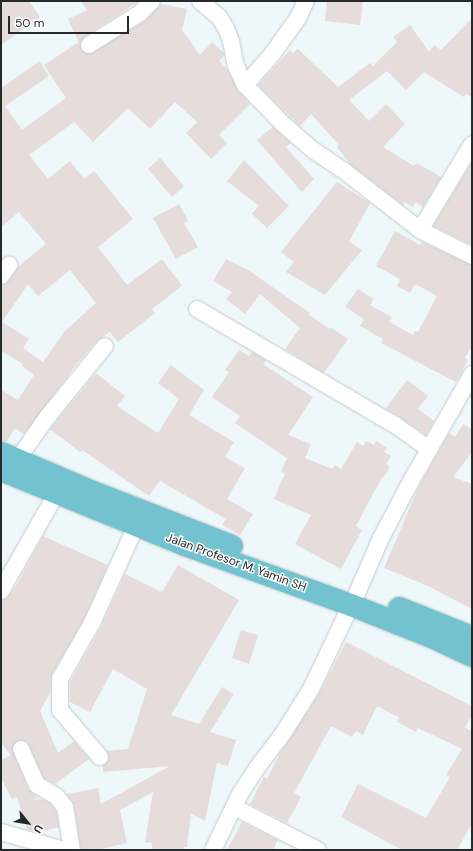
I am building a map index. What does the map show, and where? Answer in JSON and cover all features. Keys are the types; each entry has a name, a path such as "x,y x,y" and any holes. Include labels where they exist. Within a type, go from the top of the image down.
{"highway":[{"name":"Jalan Profesor M. Yamin SH","path":"6,461 56,494 136,526 188,538"},
{"name":"Jalan Profesor M. Yamin SH","path":"6,461 188,538 354,599 440,623 472,637"},
{"name":"Jalan Profesor M. Yamin SH","path":"354,599 472,656"}],"street":[{"path":"89,45 140,13 152,1"},
{"path":"200,1 219,17 226,28 231,41 236,66 245,85 283,124 313,150 343,170 420,230 472,256"},
{"path":"245,85 273,53 298,18 306,1"},
{"path":"420,230 472,144"},
{"path":"197,310 431,446"},
{"path":"6,461 48,416 105,346"},
{"path":"213,850 234,807 257,768 284,732 311,689 381,538 411,481 472,375"},
{"path":"1,592 56,494"},
{"path":"100,757 62,714 59,704 60,679 92,623 136,526"},
{"path":"20,749 37,785 56,796 65,807 72,850"},
{"path":"234,807 318,850"},
{"path":"1,832 57,849"}],"building":[{"path":"1,1 29,1 40,17 1,45"},
{"path":"81,1 139,1 84,37 80,46 81,50 89,54 145,21 161,4 187,9 182,30 200,55 212,42 224,53 224,56 219,61 227,69 238,91 250,104 219,135 227,143 211,159 186,133 197,122 175,102 150,129 128,108 93,142 74,122 29,155 48,179 70,161 84,179 94,171 133,219 98,247 127,285 162,259 182,286 152,309 155,313 118,342 110,332 98,340 80,360 24,434 15,428 6,442 1,441 1,390 18,400 34,375 22,366 23,364 1,351 1,285 8,282 18,267 46,244 19,212 1,227 1,88 40,61 49,76 5,106 22,130 66,98 44,65 79,42 68,19 87,10","holes":["70,270 96,303 64,332 43,362 23,348 29,339 2,322 28,284 38,296"]},
{"path":"327,1 363,1 360,25 325,21"},
{"path":"472,18 472,97 466,94 464,97 424,72 406,90 387,71 349,100 369,121 386,104 405,124 383,147 414,166 417,163 441,177 423,207 416,202 413,207 405,202 403,205 351,165 337,147 339,145 311,114 300,126 258,85 290,50 293,53 298,49 338,87 370,63 373,66 397,42 393,37 410,25 429,52 434,45 441,50"},
{"path":"273,127 291,143 286,147 314,179 302,192 257,140"},
{"path":"160,158 184,186 172,197 148,169"},
{"path":"244,160 289,206 267,228 252,214 259,206 227,181"},
{"path":"472,162 472,245 433,226"},
{"path":"337,182 370,203 349,242 362,250 325,295 286,272 294,262 281,252"},
{"path":"179,204 188,221 184,223 198,247 176,259 153,218"},
{"path":"395,231 420,245 422,242 472,265 472,346 465,358 468,360 456,382 381,343 383,339 360,326 364,319 345,307 358,289 374,299 370,305 392,317 389,322 413,335 415,331 418,332 437,296 415,284 410,293 397,286 400,279 376,266"},
{"path":"226,259 248,270 310,313 309,315 348,339 324,373 285,349 300,328 260,294 245,314 226,299 232,292 213,281"},
{"path":"239,350 249,356 252,352 266,360 263,364 313,397 288,435 311,444 305,458 332,469 335,465 341,469 357,442 363,446 366,441 374,445 376,441 387,448 384,452 391,456 386,464 390,467 383,478 382,477 356,526 362,530 341,569 295,544 311,515 274,499 285,473 281,472 287,458 235,423 240,416 212,397 229,372 225,370"},
{"path":"171,365 204,390 189,415 234,442 225,457 245,468 227,499 253,514 240,535 222,525 226,519 160,481 149,496 82,450 80,452 50,429 96,373 125,396 117,406 158,433 179,399 158,383"},
{"path":"407,380 428,396 418,409 434,421 426,435 386,408"},
{"path":"463,424 472,429 472,452 453,477 472,484 472,609 428,586 384,568 419,486 449,433 455,437"},
{"path":"43,536 108,565 84,619 52,674 50,693 40,711 58,753 74,741 89,759 55,784 44,778 27,742 18,740 12,748 28,789 38,797 33,800 42,799 50,803 56,811 59,827 38,833 27,829 17,797 12,799 1,778 1,760 11,755 1,743 1,600 6,599 16,586"},
{"path":"178,565 239,600 171,715 199,724 222,687 234,694 210,732 236,740 228,766 217,763 205,821 191,814 187,847 184,847 184,850 152,850 152,843 145,842 153,792 120,810 127,843 96,850 81,850 74,805 67,794 98,788 101,804 170,766 103,772 103,766 109,760 107,751 128,749 147,689 113,669 90,712 70,702 70,682 101,627 125,574 162,592"},
{"path":"241,630 258,635 249,664 232,658"},
{"path":"346,642 472,706 472,715 465,728 472,731 472,823 457,850 402,850 341,817 358,784 426,818 450,777 446,775 462,749 418,728 416,732 397,722 400,718 377,706 363,735 356,731 352,737 331,726 294,793 301,797 287,823 250,804 264,777 267,779 280,753 319,694"},
{"path":"242,822 278,840 273,850 227,850"}]}
